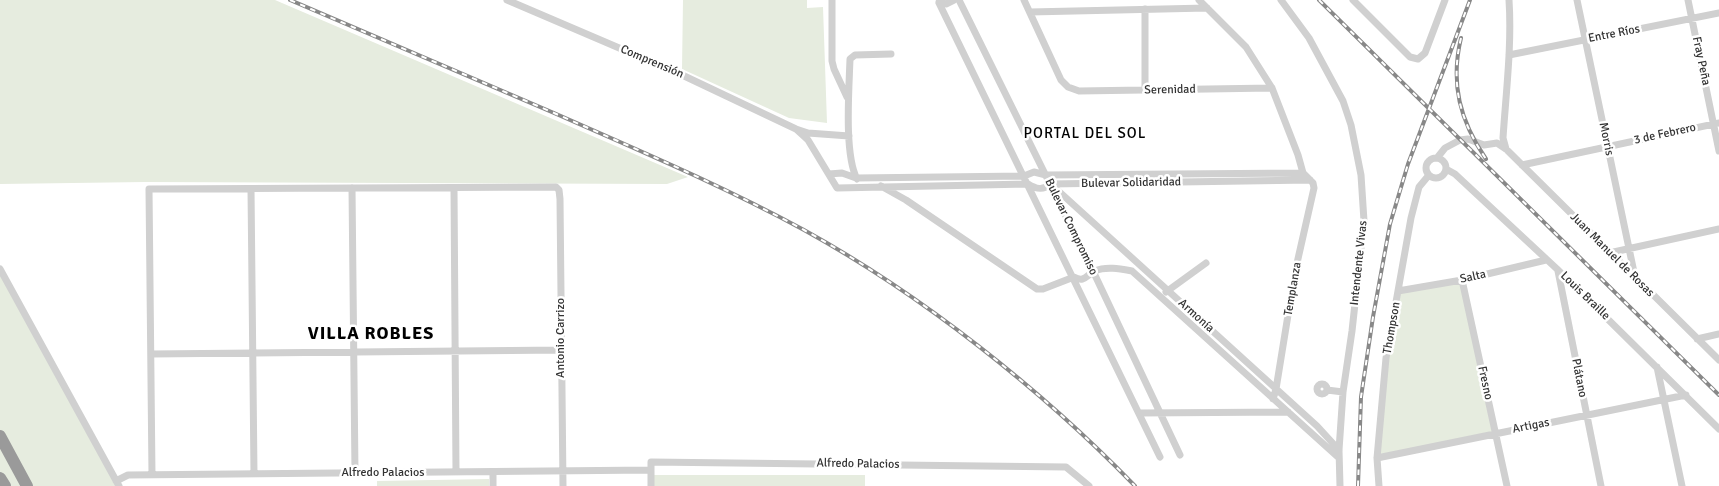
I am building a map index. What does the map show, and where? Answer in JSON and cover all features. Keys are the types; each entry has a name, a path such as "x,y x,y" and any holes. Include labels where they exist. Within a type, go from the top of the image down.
{"highway":[{"path":"0,436 27,486"},
{"path":"0,478 4,486"}],"street":[{"name":"Comprensión","path":"507,0 680,74 808,133 849,136"},
{"path":"832,0 832,61 848,99"},
{"path":"938,1 946,4 954,0"},
{"name":"Bulevar Compromiso","path":"958,0 1093,271 1180,456"},
{"path":"1024,0 1030,12 1207,8"},
{"path":"1199,0 1246,47 1272,88 1303,173 1310,180"},
{"name":"Intendente Vivas","path":"1281,0 1309,38 1343,101 1351,125 1361,175 1364,220 1352,331 1342,392 1339,454 1340,486"},
{"path":"1353,0 1410,57 1418,59 1425,53 1445,0"},
{"path":"1506,149 1502,138 1510,16 1509,0"},
{"name":"Morris","path":"1577,0 1635,277"},
{"name":"Fray Peña","path":"1688,0 1716,124 1719,151"},
{"name":"Bulevar Compromiso","path":"938,1 1160,456"},
{"path":"1144,9 1145,90"},
{"name":"Serenidad","path":"1030,12 1061,80 1068,87 1079,91 1272,88"},
{"name":"Entre Ríos","path":"1508,55 1719,13"},
{"path":"864,186 856,178 850,160 848,99 850,59 856,55 891,54"},
{"name":"3 de Febrero","path":"1522,164 1716,124"},
{"name":"Comprensión","path":"796,128 808,140 837,188 864,186"},
{"path":"1437,158 1445,148 1460,140 1468,139 1484,145 1497,142 1506,149"},
{"name":"Juan Manuel de Rosas","path":"1506,149 1719,360"},
{"path":"1437,158 1443,160 1446,169 1438,178 1429,175 1426,170 1427,164 1431,159 1437,158"},
{"name":"Louis Braille","path":"1446,169 1455,174 1557,269 1719,429"},
{"name":"Bulevar Solidaridad","path":"829,174 842,173 856,178 1024,176 1034,172 1046,176 1303,173"},
{"name":"Thompson","path":"1379,486 1377,458 1386,358 1411,218 1419,187 1429,175"},
{"name":"Bulevar Solidaridad","path":"864,186 1028,184 1041,189 1050,184 1310,180"},
{"name":"Templanza","path":"1273,399 1295,272 1314,188 1310,180"},
{"name":"Armonía","path":"1050,184 1317,426 1339,454"},
{"path":"881,186 906,200 1037,289 1044,289 1074,277 1079,280 1086,279 1093,271"},
{"name":"Antonio Carrizo","path":"454,188 556,187 560,190 562,486"},
{"path":"251,188 254,474"},
{"path":"352,188 355,473"},
{"path":"152,475 149,189 454,188 456,472"},
{"path":"1609,253 1719,230"},
{"name":"Salta","path":"1398,291 1462,280 1546,260"},
{"path":"1160,296 1206,263"},
{"name":"Armonía","path":"1093,271 1119,268 1132,271 1273,399 1339,454"},
{"path":"0,269 117,484"},
{"name":"Plátano","path":"1557,269 1601,486"},
{"name":"Fresno","path":"1462,280 1507,486"},
{"path":"1697,339 1719,334"},
{"path":"151,354 562,350"},
{"path":"1656,366 1682,486"},
{"path":"1327,390 1342,392"},
{"name":"Artigas","path":"1377,458 1686,395"},
{"path":"1139,413 1288,412"},
{"name":"Alfredo Palacios","path":"117,484 128,475 651,470 651,462 1066,466 1089,486"},
{"path":"651,470 651,486"},
{"path":"493,472 493,486"}],"shaded area":[{"path":"0,0 275,0 688,177 667,184 145,182 0,184"},
{"path":"683,0 807,0 807,8 823,7 827,123 789,118 682,69"},
{"path":"0,269 119,486 0,486"},
{"path":"1462,280 1495,433 1377,458 1386,358 1398,291"},
{"path":"654,475 865,475 865,486 654,486"},
{"path":"489,479 489,486 377,486 377,481"}],"railway":[{"path":"290,0 649,155 743,198 804,230 892,284 979,346 1061,415 1135,486"},
{"path":"1319,0 1719,395"},
{"path":"1358,486 1361,397 1390,224 1408,164 1470,0"},
{"path":"1461,38 1457,71 1460,102 1470,131 1486,159"}],"district":[{"name":"PORTAL DEL SOL","path":"1085,134"},
{"name":"VILLA ROBLES","path":"371,334"}]}
